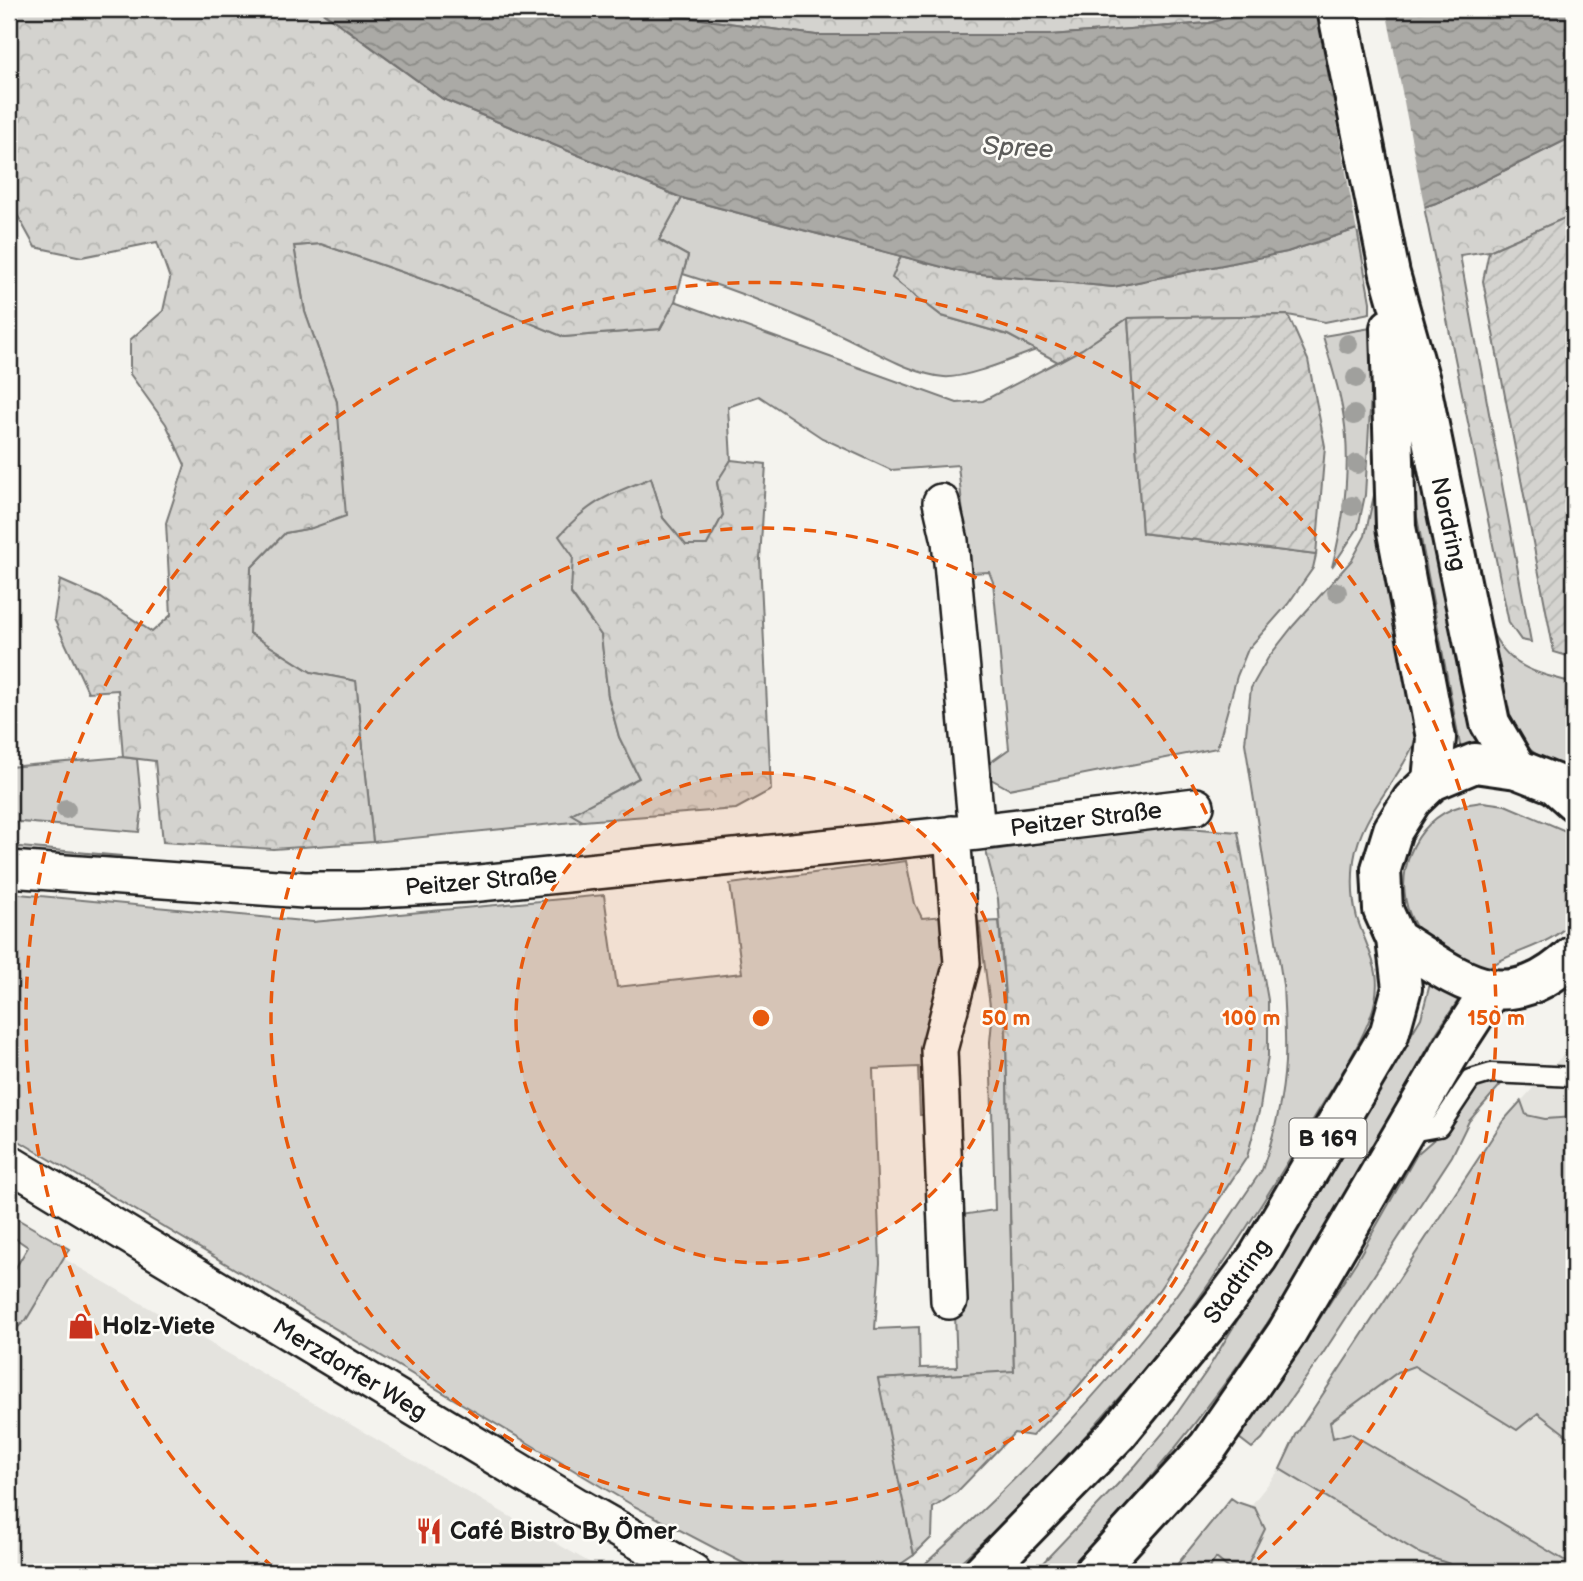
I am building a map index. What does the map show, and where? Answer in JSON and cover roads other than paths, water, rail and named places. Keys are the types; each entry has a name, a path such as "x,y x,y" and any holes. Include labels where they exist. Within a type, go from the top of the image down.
{"main road":[{"name":"Nordring","path":"1337,9 1390,274 1420,381 1490,723 1517,769"},
{"name":"Nordring","path":"1390,274 1396,527 1436,738 1432,781"},
{"name":"Stadtring","path":"983,1572 1118,1433 1210,1321 1258,1256 1389,1035 1402,988 1396,940 1383,910 1381,869 1393,830 1412,800 1432,781 1475,763 1517,769 1555,784 1574,802"},
{"path":"1396,940 1459,978 1490,991 1522,988 1555,974 1574,956"},
{"name":"B 169","path":"1094,1572 1208,1447 1305,1304 1453,1048 1490,991"}],"street":[{"name":"Peitzer Straße","path":"941,502 950,541 964,833 962,963 939,1049 949,1301"},
{"name":"Peitzer Straße","path":"9,869 304,890 359,890 470,884 1196,806"},
{"name":"Merzdorfer Weg","path":"9,1163 565,1499 694,1572"}],"lane":[{"path":"1405,1133 1439,1127 1471,1079 1491,1073 1574,1077"}],"water":[{"name":"Spree","path":"319,9 627,9 816,35 1050,35 1209,23 1258,9 1574,9 1574,136 1445,200 1287,252 1113,287 961,272 682,198 443,99"}],"place":[{"name":"Holz-Viete","path":"81,1326"},
{"name":"Café Bistro By Ömer","path":"429,1531"}]}
